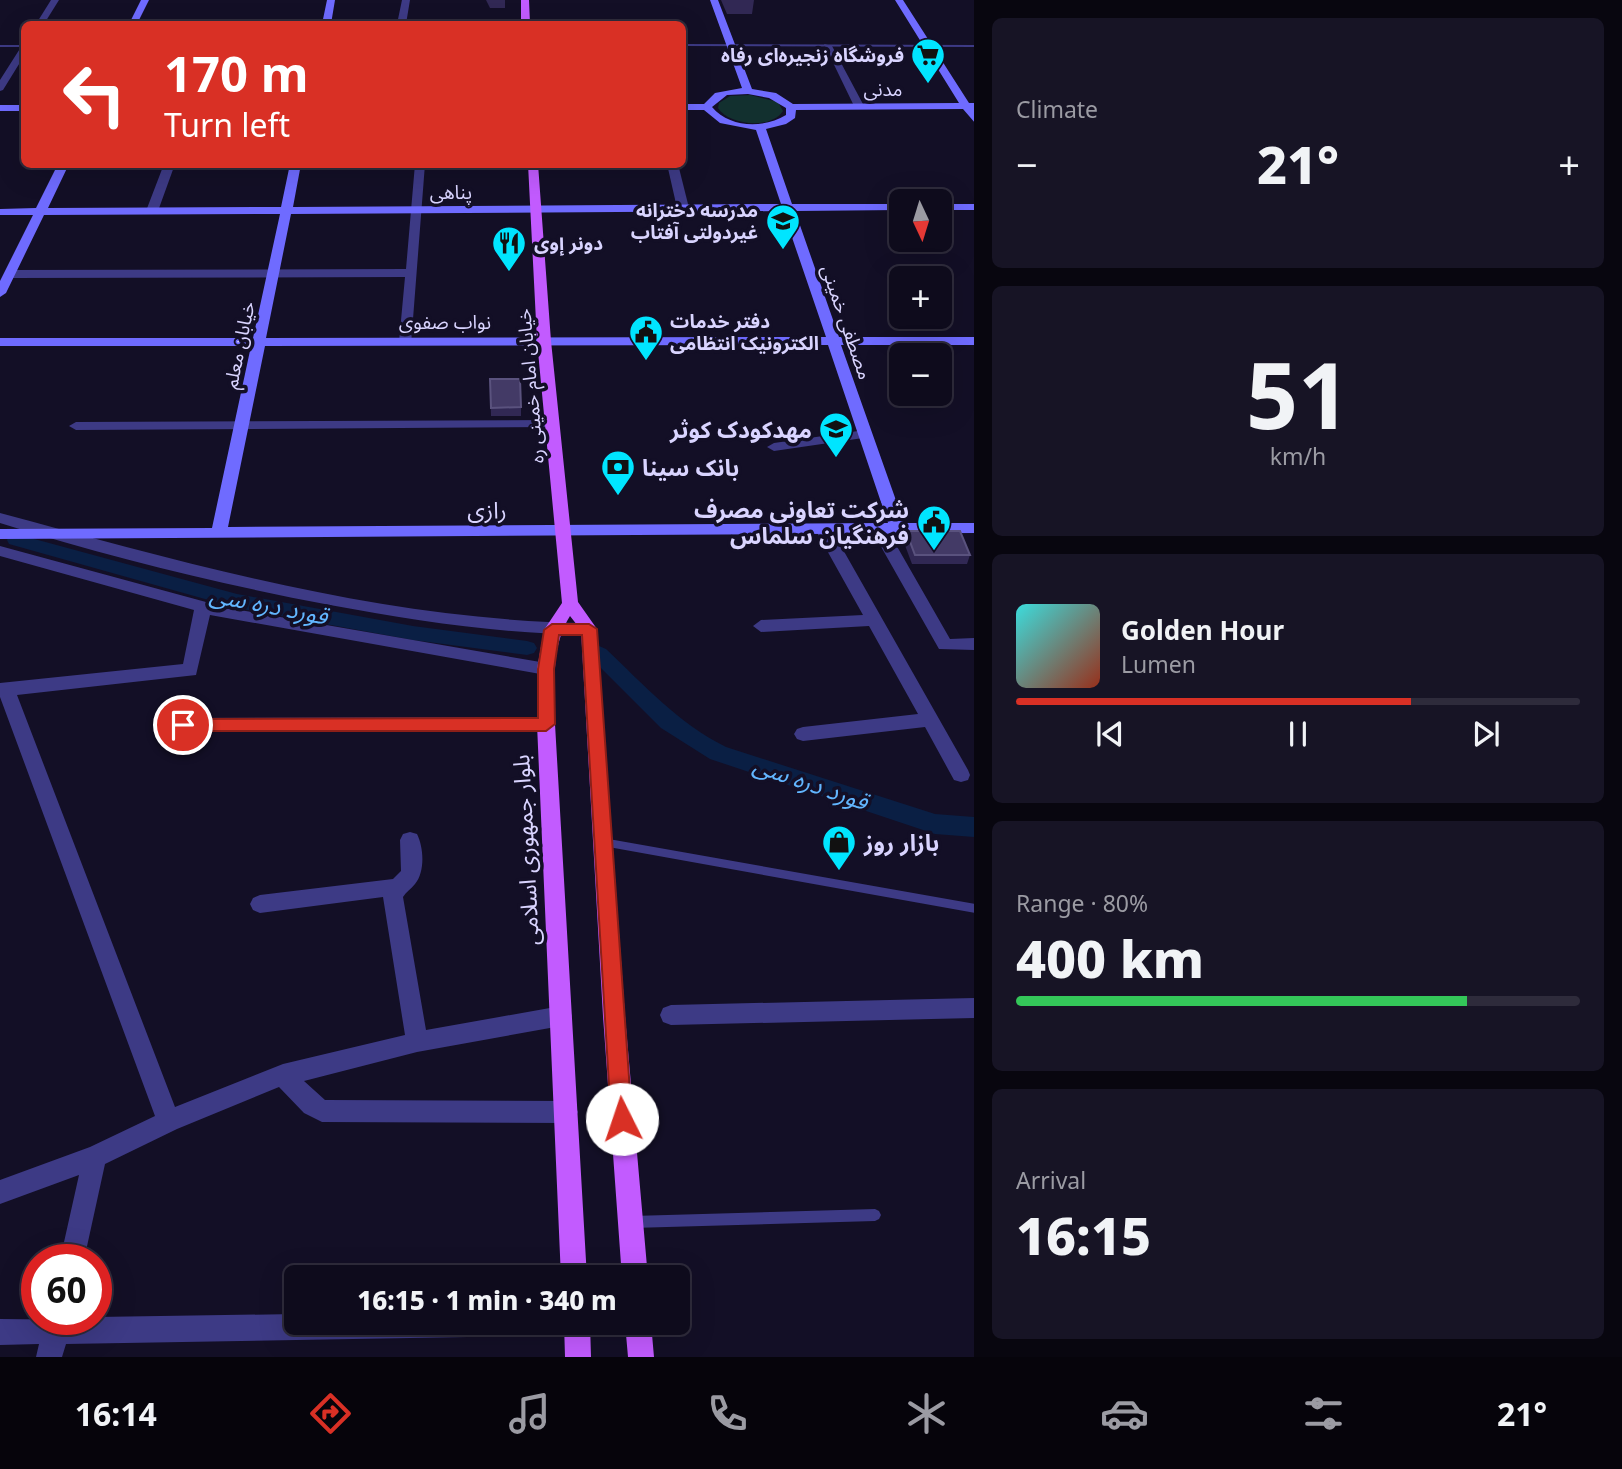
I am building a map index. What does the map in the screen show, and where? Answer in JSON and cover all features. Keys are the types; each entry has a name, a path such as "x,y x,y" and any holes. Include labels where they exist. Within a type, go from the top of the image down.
{"main road":[{"path":"526,0 526,21"},
{"name":"خیابان امام خمینی ره","path":"533,168 544,341 565,531 570,603"},
{"path":"570,603 589,629 634,1265"},
{"name":"بلوار جمهوری اسلامی","path":"570,603 552,630 546,669 546,724 573,1265"},
{"path":"578,1335 579,1357"},
{"path":"639,1335 641,1357"}],"street":[{"path":"42,21 55,0"},
{"path":"134,21 145,0"},
{"path":"327,21 331,0"},
{"path":"402,21 405,0"},
{"path":"715,0 748,91"},
{"path":"899,0 970,106"},
{"path":"827,46 859,106"},
{"path":"0,88 21,52"},
{"path":"748,91 772,94 792,107 793,112 786,121 760,127 729,123 711,114 707,107 718,95 748,91"},
{"name":"مدنی","path":"792,107 970,106"},
{"path":"686,107 707,107"},
{"path":"0,108 21,108"},
{"name":"مصطفی خمینی","path":"760,127 898,529"},
{"path":"0,293 62,168"},
{"path":"152,211 168,168"},
{"name":"خیابان معلم","path":"219,533 295,168"},
{"path":"407,342 420,168"},
{"path":"673,168 683,208"},
{"name":"پناهی","path":"0,212 889,207"},
{"path":"952,207 974,207"},
{"path":"9,274 411,273"},
{"name":"نواب صفوی","path":"0,342 974,341"},
{"path":"76,426 552,424"},
{"path":"774,447 865,434"},
{"path":"0,518 50,534 247,585 419,615 552,630 589,629"},
{"name":"رازی","path":"0,534 974,528"},
{"path":"823,529 961,775"},
{"path":"879,529 945,645 974,644"},
{"path":"0,551 203,607 396,645 546,669"},
{"path":"169,1121 3,690 190,670 203,607"},
{"path":"761,626 875,620"},
{"path":"803,734 930,720"},
{"path":"183,725 546,724"},
{"path":"260,904 396,887 409,877 411,871 410,839"},
{"path":"396,887 393,897 417,1042"},
{"path":"671,1015 974,1008"},
{"path":"0,1192 95,1157 169,1121 283,1075 417,1042 561,1016"},
{"path":"283,1075 321,1111 566,1112"},
{"path":"76,1244 95,1157"},
{"path":"112,1325 284,1324"},
{"path":"0,1332 21,1329"},
{"path":"49,1357 54,1335"}],"lane":[{"path":"686,45 974,46"},
{"path":"0,46 21,47"},
{"path":"603,842 974,909"},
{"path":"630,1222 875,1215"}],"green space":[{"path":"750,95 778,102 783,111 769,121 750,123 731,118 718,108 719,103 730,96"}],"building":[{"path":"490,379 520,379 521,407 491,408"},
{"path":"906,531 960,531 970,555 915,555"}],"waterway":[{"name":"قورد دره سی","path":"16,540 237,601 413,633 527,648"},
{"name":"قورد دره سی","path":"599,654 669,722 684,734 718,753 935,824 974,827"}],"place":[{"name":"فروشگاه زنجیره‌ای رفاه","path":"928,85"},
{"name":"مدرسه دخترانه غیردولتی آفتاب","path":"783,251"},
{"name":"دونر إوی","path":"509,273"},
{"name":"دفتر خدمات الکترونیک انتظامی","path":"646,362"},
{"name":"مهدکودک کوثر","path":"836,459"},
{"name":"بانک سینا","path":"618,497"},
{"name":"شرکت تعاونی مصرف فرهنگیان سلماس","path":"934,552"},
{"name":"بازار روز","path":"839,872"}],"route":[{"path":"183,725 546,724 546,669 552,630 589,629 622,1119"}]}
